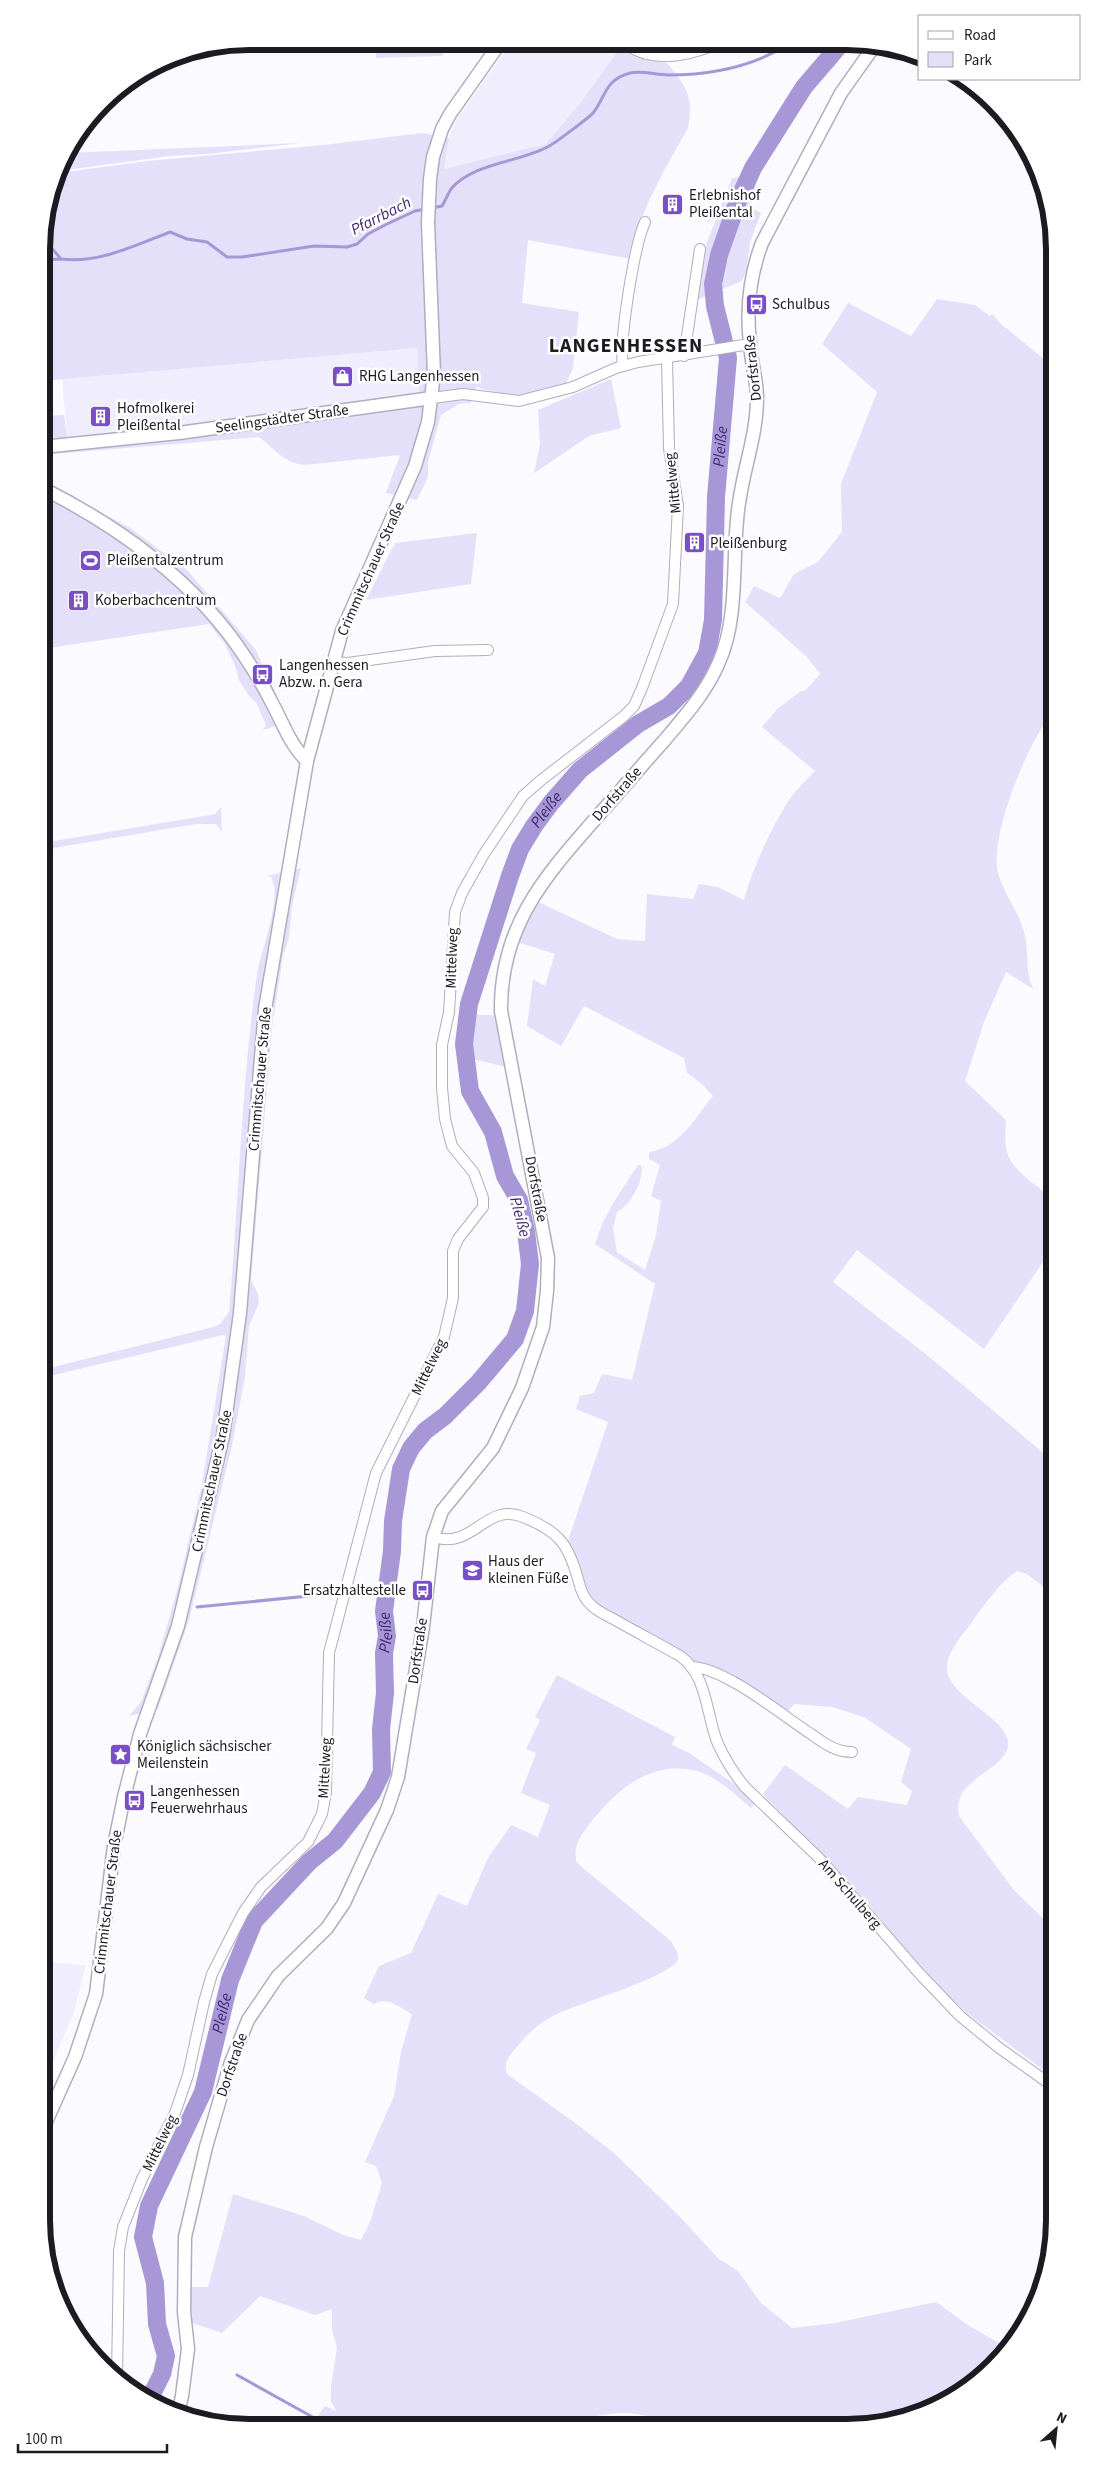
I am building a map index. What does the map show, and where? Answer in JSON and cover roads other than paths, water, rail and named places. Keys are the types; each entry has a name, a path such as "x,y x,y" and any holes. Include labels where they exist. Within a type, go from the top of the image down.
{"street":[{"name":"Crimmitschauer Straße","path":"50,2113 75,2057 96,1994 114,1846 128,1782 140,1734 178,1626 223,1436 239,1324 265,1009 307,761 332,662 352,604 415,466 423,444 432,398 434,344 428,223 433,157 442,128 450,114 495,50"},
{"path":"636,50 646,54 675,56 696,50"},
{"name":"Dorfstraße","path":"180,2406 188,2349 184,2312 185,2237 214,2120 234,2052 248,2020 278,1976 327,1928 344,1904 396,1787 423,1627 433,1537 442,1511 493,1448 507,1422 534,1359 543,1327 547,1291 548,1258 546,1236 501,1012 501,991 505,963 531,898 563,854 701,696 720,660 730,617 739,502 752,444 757,408 757,390 743,344 754,266 762,243 841,93 870,52"},
{"path":"623,366 637,244 645,222"},
{"path":"684,356 700,249"},
{"path":"432,398 463,394 519,401 573,388 623,366 743,344"},
{"name":"Mittelweg","path":"117,2369 119,2251 123,2227 142,2179 175,2113 188,2075 212,1974 222,1953 243,1913 261,1887 308,1842 322,1814 326,1792 329,1653 376,1474 444,1337 453,1298 453,1251 458,1239 483,1207 483,1198 474,1173 452,1146 445,1119 442,1088 442,1045 449,1012 453,925 458,901 484,854 523,796 634,706 658,650 673,604 678,506 669,448 667,359"},
{"name":"Seelingstädter Straße","path":"50,446 178,433 432,398"},
{"path":"50,493 119,534 199,599 239,647 271,700 292,745 307,761"},
{"path":"332,662 348,664 435,651 488,650"},
{"name":"Am Schulberg","path":"433,1537 444,1540 459,1538 502,1513 523,1517 558,1536 568,1549 581,1590 592,1607 680,1656 691,1667 701,1686 718,1745 745,1787 819,1858 918,1972 960,2016 1046,2081"},
{"name":"Am Schulberg","path":"691,1667 705,1668 746,1690 833,1749 852,1752"}],"waterway":[{"name":"Pfarrbach","path":"432,208 442,206 451,189 472,173 540,151 554,143 593,113 610,85 621,76 635,72 683,75 714,71 745,64 779,50"},
{"name":"Pleiße","path":"152,2393 162,2374 166,2356 157,2324 155,2283 143,2237 149,2206 203,2092 230,1980 254,1921 309,1862 335,1841 372,1793 382,1772 381,1729 385,1693 384,1653 387,1636 384,1611 392,1551 393,1521 401,1469 411,1448 425,1431 445,1416 478,1383 515,1339 525,1311 530,1264 526,1231 519,1200 505,1176 493,1132 470,1091 464,1044 469,1004 510,876 520,849 534,826 580,770 638,724 669,706 689,686 707,653 713,620 716,497 728,358 715,306 713,284 719,255 738,201 753,168 804,87 836,50"},
{"name":"Pfarrbach","path":"50,246 61,259 89,259 130,248 170,232 187,239 207,242 227,257 242,257 314,246 347,247 357,244 368,234 385,225 415,211 426,209"},
{"path":"50,260 61,259"},
{"path":"350,1593 386,1589"},
{"path":"197,1607 339,1593"},
{"path":"237,2375 316,2419"}],"place":[{"name":"Erlebnishof Pleißental","path":"673,204"},
{"name":"Schulbus","path":"756,304"},
{"name":"RHG Langenhessen","path":"343,376"},
{"name":"Hofmolkerei Pleißental","path":"101,417"},
{"name":"Pleißenburg","path":"694,543"},
{"name":"Pleißentalzentrum","path":"91,560"},
{"name":"Koberbachcentrum","path":"79,600"},
{"name":"Langenhessen Abzw. n. Gera","path":"263,674"},
{"name":"Haus der kleinen Füße","path":"472,1570"},
{"name":"Ersatzhaltestelle","path":"422,1590"},
{"name":"Königlich sächsischer Meilenstein","path":"121,1755"},
{"name":"Langenhessen Feuerwehrhaus","path":"134,1800"}],"district":[{"name":"LANGENHESSEN","path":"626,346"}]}
